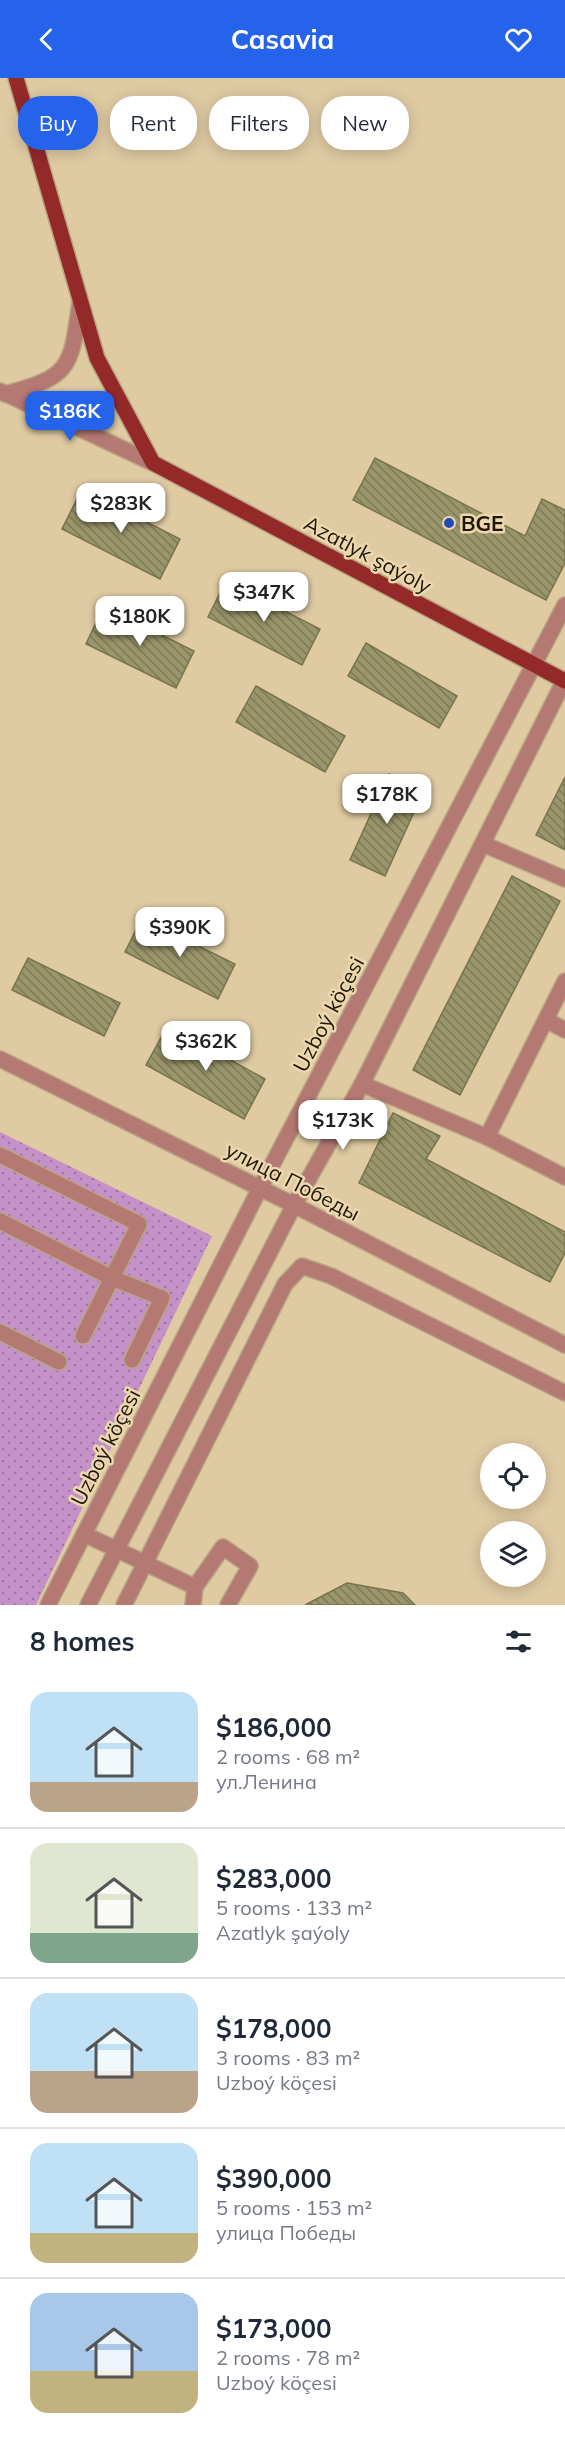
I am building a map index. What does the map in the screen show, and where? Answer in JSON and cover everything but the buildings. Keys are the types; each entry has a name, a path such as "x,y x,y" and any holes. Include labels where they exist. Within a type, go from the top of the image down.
{"main road":[{"path":"16,78 97,358 153,463"},
{"name":"Azatlyk şaýoly","path":"153,463 565,680"}],"street":[{"path":"2,392 40,385 64,368 73,351 80,302"},
{"path":"2,392 153,463"},
{"name":"Uzboý köçesi","path":"48,1605 260,1188 565,604"},
{"path":"88,1605 294,1205 362,1084 565,680"},
{"path":"483,844 565,879"},
{"path":"487,1137 565,981"},
{"path":"546,1020 565,1030"},
{"name":"улица Победы","path":"0,1059 294,1205 565,1345"},
{"path":"362,1084 487,1137 565,1177"},
{"path":"0,1155 139,1224 83,1336"},
{"path":"2,1228 162,1298 132,1360"},
{"path":"124,1605 285,1284 302,1266 331,1276 565,1393"},
{"path":"0,1332 59,1362"},
{"path":"84,1534 195,1587"},
{"path":"193,1605 195,1587 223,1547 250,1566 228,1605"}],"shaded area":[{"path":"0,1132 212,1236 36,1605 0,1605"}],"place":[{"name":"BGE","path":"449,523"}]}
